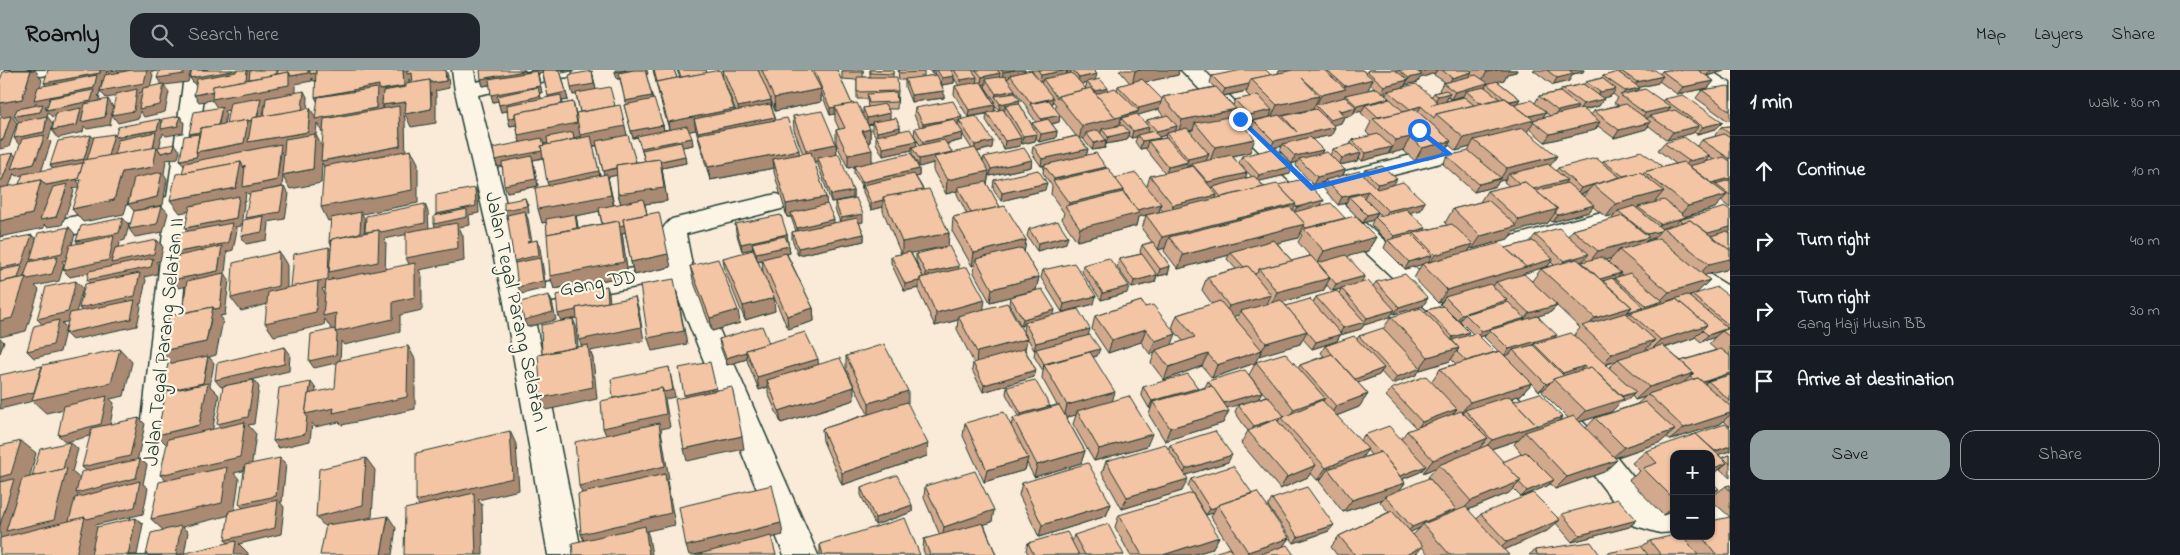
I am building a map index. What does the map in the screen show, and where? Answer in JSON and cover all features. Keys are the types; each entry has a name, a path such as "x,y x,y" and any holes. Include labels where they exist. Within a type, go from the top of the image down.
{"street":[{"path":"7,74 40,70"},
{"name":"Jalan Tegal Parang Selatan II","path":"144,555 180,203 196,70"},
{"path":"1192,70 1276,156 1541,398 1604,466 1644,514 1660,518 1670,517"},
{"path":"464,80 561,72"},
{"path":"1701,74 1730,76"},
{"path":"1701,74 1730,92"},
{"name":"Jalan Tegal Parang Selatan I","path":"464,80 517,297 565,555"},
{"path":"1311,188 1524,135"},
{"path":"1426,136 1449,154"},
{"path":"776,202 681,225 673,233 680,270 801,555"},
{"path":"0,241 180,203"},
{"path":"1406,275 1598,222 1618,229 1730,300"},
{"name":"Gang DD","path":"517,297 680,270"},
{"path":"1715,517 1730,524"}],"building":[{"path":"31,70 22,99 0,103 0,80 3,72"},
{"path":"48,70 100,70 100,73 44,83"},
{"path":"132,70 147,70 144,83 100,91 105,75"},
{"path":"160,70 185,70 184,74 157,78"},
{"path":"192,70 232,70 232,71 190,78"},
{"path":"236,70 247,70 246,80 213,86 213,91 194,95 197,79 236,72"},
{"path":"276,70 275,75 249,79 250,71"},
{"path":"278,70 308,70 308,73 291,76 289,72 277,74"},
{"path":"310,70 316,70 316,73 310,74"},
{"path":"316,70 403,70 404,86 379,90 379,85 315,97"},
{"path":"407,70 445,70 446,81 432,83 430,80 413,83 412,73 407,74"},
{"path":"480,70 524,70 524,71 481,79"},
{"path":"542,70 560,70 566,92 548,96"},
{"path":"645,70 652,96 625,101 619,73"},
{"path":"654,70 674,70 677,78 657,82"},
{"path":"678,70 706,70 707,73 681,77"},
{"path":"720,70 734,109 668,122 656,82"},
{"path":"723,70 758,70 771,100 738,107"},
{"path":"762,70 811,70 821,89 774,98"},
{"path":"814,70 837,70 852,104 830,108"},
{"path":"842,70 863,70 863,72 842,72"},
{"path":"870,70 893,70 893,74 870,73"},
{"path":"899,70 924,70 924,72 900,73"},
{"path":"937,70 951,70 954,76 942,78"},
{"path":"954,70 972,70 977,77 961,80"},
{"path":"976,70 997,70 1000,73 982,77"},
{"path":"1031,70 1053,98 1031,103 1010,75"},
{"path":"1038,70 1067,70 1041,75"},
{"path":"1073,70 1093,70 1097,74 1079,78"},
{"path":"1242,70 1266,70 1271,75 1251,79 1249,84 1225,89 1212,76"},
{"path":"1293,70 1324,70 1346,89 1321,95 1302,78 1319,96 1277,105 1251,79"},
{"path":"1327,70 1362,70 1373,79 1345,86"},
{"path":"1395,70 1408,80 1384,86 1367,71"},
{"path":"1398,70 1415,70 1422,75 1409,78"},
{"path":"1442,70 1470,70 1472,72 1452,78"},
{"path":"1547,70 1569,70 1574,74 1557,78"},
{"path":"1655,70 1663,76 1637,82 1621,71"},
{"path":"1698,70 1714,81 1683,87 1662,71"},
{"path":"537,71 540,86 491,95 489,79"},
{"path":"592,71 594,84 571,88 569,75"},
{"path":"289,72 289,85 212,99 213,86"},
{"path":"1618,72 1640,88 1625,91 1603,76"},
{"path":"1072,73 1086,89 1058,96 1057,98 1043,79"},
{"path":"97,75 94,88 34,100 38,87"},
{"path":"937,75 944,91 911,95 905,79"},
{"path":"1476,75 1488,83 1455,92 1443,83"},
{"path":"1005,76 1015,90 996,94 986,79"},
{"path":"857,77 897,77 898,91 857,92"},
{"path":"1602,78 1616,89 1600,92 1586,82"},
{"path":"1100,79 1108,88 1095,91 1087,82"},
{"path":"1142,79 1162,99 1161,102 1139,108 1118,86"},
{"path":"430,80 431,109 405,114 406,102 382,105 383,91 406,87 406,84"},
{"path":"1497,81 1520,99 1510,101 1487,84"},
{"path":"981,82 995,105 969,110 955,86"},
{"path":"164,84 160,105 139,109 143,88"},
{"path":"1416,84 1438,102 1431,105 1464,97 1474,105 1436,114 1434,118 1421,106 1410,109 1388,91"},
{"path":"1583,84 1604,99 1583,104 1562,89"},
{"path":"538,87 540,96 499,105 497,96"},
{"path":"610,87 615,106 580,112 576,93"},
{"path":"1216,87 1236,109 1182,120 1163,97"},
{"path":"1485,87 1500,99 1480,103 1466,91"},
{"path":"1730,87 1730,111 1702,90"},
{"path":"377,88 376,108 315,119 318,97"},
{"path":"1091,88 1116,118 1082,126 1058,96"},
{"path":"1115,88 1139,111 1116,118 1096,94"},
{"path":"1377,88 1389,98 1357,106 1345,95"},
{"path":"137,89 134,111 112,115 116,94"},
{"path":"1645,89 1671,107 1645,113 1620,95"},
{"path":"94,90 91,101 46,110 50,98"},
{"path":"1446,90 1450,93 1438,96 1434,93"},
{"path":"304,91 302,110 264,116 266,98"},
{"path":"896,92 897,102 869,103 867,94"},
{"path":"1560,92 1578,106 1558,111 1539,96"},
{"path":"1015,93 1020,100 1000,104 995,96"},
{"path":"561,95 562,104 515,113 515,117 508,119 507,105"},
{"path":"1258,95 1272,110 1249,115 1235,100"},
{"path":"1683,95 1723,122 1703,127 1664,99"},
{"path":"1345,97 1356,107 1341,111 1338,109 1344,116 1330,120 1315,105"},
{"path":"261,98 257,117 248,121 226,124 230,103"},
{"path":"1505,98 1534,120 1464,138 1436,114"},
{"path":"108,99 105,117 81,122 85,104"},
{"path":"654,99 663,125 631,131 624,105"},
{"path":"1390,99 1404,112 1378,117 1365,105"},
{"path":"1049,100 1060,115 1041,119 1030,104"},
{"path":"1531,100 1546,112 1529,116 1513,104"},
{"path":"953,101 962,117 923,124 915,108"},
{"path":"573,102 577,123 518,135 515,113"},
{"path":"857,103 870,129 862,131 872,150 848,155 836,130 845,128 835,107"},
{"path":"1019,103 1037,134 1023,136 1005,105"},
{"path":"43,104 40,112 14,116 17,109"},
{"path":"770,104 775,117 698,132 694,119"},
{"path":"885,104 890,113 867,118 863,108"},
{"path":"1626,104 1651,122 1619,130 1594,111"},
{"path":"620,105 625,126 580,135 576,113"},
{"path":"399,106 400,146 321,161 324,119"},
{"path":"222,107 218,125 201,128 200,132 189,134 194,112"},
{"path":"81,108 77,125 52,130 56,113"},
{"path":"310,108 308,132 248,142 252,118"},
{"path":"1582,108 1600,122 1550,134 1533,121 1533,120"},
{"path":"1003,109 1021,138 1005,141 987,113"},
{"path":"1316,109 1335,127 1274,141 1254,121 1279,115 1297,132 1283,116"},
{"path":"1415,109 1451,141 1422,148 1411,137 1396,140 1373,119"},
{"path":"1675,110 1699,126 1673,132 1650,116"},
{"path":"822,111 836,144 806,150 793,116"},
{"path":"1137,114 1149,127 1133,131 1121,118"},
{"path":"1168,115 1177,126 1157,131 1147,120"},
{"path":"11,116 3,140 0,140 0,118"},
{"path":"47,116 44,132 14,138 18,122"},
{"path":"180,116 178,126 161,129 162,119"},
{"path":"976,116 993,141 975,145 959,120"},
{"path":"1234,116 1255,139 1215,147 1195,123"},
{"path":"787,118 799,150 708,167 698,134"},
{"path":"896,118 900,127 877,132 872,122"},
{"path":"160,119 157,130 115,137 118,127"},
{"path":"954,119 963,133 923,142 915,128"},
{"path":"1048,119 1057,131 1041,134 1032,123"},
{"path":"248,120 244,143 196,152 201,128"},
{"path":"1123,125 1129,132 1108,137 1102,129"},
{"path":"687,126 692,138 641,148 637,136"},
{"path":"1730,126 1730,134 1721,127"},
{"path":"1187,128 1209,154 1188,159 1167,133"},
{"path":"1523,128 1557,156 1507,168 1474,140"},
{"path":"910,129 917,141 883,148 876,136"},
{"path":"1098,130 1106,140 1094,143 1086,133"},
{"path":"1154,131 1160,138 1142,141 1137,135"},
{"path":"156,132 153,148 114,155 118,140"},
{"path":"573,132 574,139 548,145 547,137"},
{"path":"114,134 108,156 87,160 94,137"},
{"path":"199,134 196,157 180,160 184,136"},
{"path":"315,134 313,169 282,175 285,139"},
{"path":"1378,134 1392,147 1366,153 1352,140"},
{"path":"1724,134 1730,138 1730,159 1702,140"},
{"path":"45,135 34,164 11,169 22,139"},
{"path":"91,135 84,159 50,165 58,141"},
{"path":"628,135 636,162 616,165 616,168 603,171 596,141"},
{"path":"591,136 599,171 547,182 541,146"},
{"path":"1077,136 1088,149 1042,159 1033,146"},
{"path":"1310,137 1323,150 1295,156 1283,144"},
{"path":"1684,137 1710,156 1689,161 1664,143"},
{"path":"542,138 544,145 541,146 542,151 495,160 493,148"},
{"path":"1167,138 1188,162 1168,167 1148,141"},
{"path":"944,140 952,152 919,159 912,147"},
{"path":"681,142 685,156 661,161 660,159 645,161 642,150"},
{"path":"175,144 173,150 161,153 158,148 158,147"},
{"path":"281,144 277,180 243,187 245,165 244,168 241,162 182,173 185,163"},
{"path":"1352,144 1361,153 1342,158 1333,149"},
{"path":"157,147 153,167 122,172 114,200 72,209 81,180 77,181 84,160"},
{"path":"975,148 989,171 947,180 934,157"},
{"path":"1024,148 1032,160 991,169 984,157"},
{"path":"1276,148 1293,166 1259,175 1242,156"},
{"path":"411,150 412,190 321,207 324,166"},
{"path":"1469,151 1501,178 1479,184 1447,156"},
{"path":"1641,151 1663,167 1642,174 1640,172 1623,176 1603,161"},
{"path":"811,152 826,197 786,204 773,159"},
{"path":"1327,152 1345,170 1317,177 1299,159"},
{"path":"13,153 2,180 0,180 0,155"},
{"path":"911,153 919,169 862,182 854,166"},
{"path":"1096,153 1106,167 1054,179 1044,165"},
{"path":"839,154 853,191 831,195 818,158"},
{"path":"1231,155 1247,173 1208,182 1192,164"},
{"path":"532,156 536,179 504,185 502,162"},
{"path":"1724,157 1730,161 1730,178 1712,183 1689,166"},
{"path":"1596,158 1620,177 1581,188 1558,168"},
{"path":"660,159 664,188 618,194 616,165"},
{"path":"241,162 236,188 170,200 176,174"},
{"path":"1683,162 1727,195 1688,206 1644,172"},
{"path":"83,163 78,179 46,185 41,180 19,184 23,174"},
{"path":"1548,164 1567,180 1533,189 1525,182 1519,183 1509,174"},
{"path":"1193,166 1217,195 1173,205 1150,176"},
{"path":"1382,166 1397,179 1378,184 1364,170"},
{"path":"1108,168 1124,190 1069,203 1053,181"},
{"path":"1038,170 1047,183 1002,193 994,180"},
{"path":"1360,171 1377,189 1403,182 1425,202 1388,211 1368,191 1342,197 1325,180"},
{"path":"162,172 157,197 128,204 134,178"},
{"path":"1640,172 1664,191 1616,204 1593,185"},
{"path":"1136,173 1161,204 1137,210 1115,178"},
{"path":"607,174 611,195 538,209 535,188"},
{"path":"914,174 923,190 883,197 883,200 871,203 863,185"},
{"path":"1254,176 1264,187 1221,197 1213,187"},
{"path":"1303,179 1324,200 1297,207 1278,185"},
{"path":"41,180 32,214 0,221 0,188"},
{"path":"1730,180 1730,195 1715,184"},
{"path":"986,182 1000,207 971,213 958,187"},
{"path":"1525,182 1558,209 1519,220 1487,191"},
{"path":"1567,183 1594,205 1558,215 1555,213 1558,209 1536,191"},
{"path":"68,184 56,217 40,220 53,187"},
{"path":"1277,184 1296,204 1162,237 1146,215"},
{"path":"284,187 280,212 245,218 250,193"},
{"path":"475,188 476,206 436,214 436,195"},
{"path":"929,189 949,233 902,242 883,197"},
{"path":"1123,192 1139,213 1080,228 1065,206"},
{"path":"1360,194 1378,212 1367,215 1349,197"},
{"path":"239,196 236,218 185,228 190,206"},
{"path":"525,198 527,206 504,210 504,202"},
{"path":"856,198 863,214 841,218 835,202"},
{"path":"643,199 647,214 623,219 624,225 620,226 619,221 602,224 599,208"},
{"path":"1488,200 1517,226 1481,236 1453,209"},
{"path":"1664,200 1686,217 1660,224 1638,207"},
{"path":"1331,203 1345,218 1306,228 1305,224 1294,212"},
{"path":"425,204 425,223 381,232 379,230 365,232 366,216"},
{"path":"827,204 834,219 797,228 791,213"},
{"path":"162,206 157,224 129,229 134,211"},
{"path":"1005,206 1026,240 974,253 953,217"},
{"path":"1634,206 1662,229 1647,234 1618,211"},
{"path":"1290,207 1305,224 1183,255 1169,237"},
{"path":"1726,207 1730,210 1730,227 1708,233 1690,220 1682,222 1679,220"},
{"path":"467,209 467,217 434,224 434,216"},
{"path":"1406,209 1426,228 1394,236 1375,217"},
{"path":"525,211 530,241 527,242 537,240 539,255 514,261 507,215"},
{"path":"361,212 360,233 329,241 331,218"},
{"path":"659,212 668,254 631,262 623,219"},
{"path":"575,214 577,228 547,234 546,219"},
{"path":"781,215 787,234 741,244 735,224"},
{"path":"264,216 262,232 241,236 243,220"},
{"path":"1355,216 1376,237 1324,251 1304,229"},
{"path":"1623,216 1649,237 1598,251 1573,230"},
{"path":"123,218 119,233 76,241 81,226"},
{"path":"857,218 864,234 798,248 792,232"},
{"path":"1690,220 1730,250 1730,259 1709,264 1663,228"},
{"path":"619,221 624,262 550,276 547,234"},
{"path":"1058,221 1068,236 1038,243 1029,229"},
{"path":"232,223 228,243 172,253 178,233"},
{"path":"457,223 458,248 406,258 406,232"},
{"path":"1452,224 1473,244 1435,255 1414,233"},
{"path":"69,227 62,253 30,260 38,233"},
{"path":"1559,228 1589,254 1564,261 1535,235"},
{"path":"379,230 378,262 329,272 332,239"},
{"path":"1727,231 1730,233 1730,250 1711,236"},
{"path":"1411,234 1432,255 1409,262 1388,240"},
{"path":"32,235 22,264 0,268 0,241"},
{"path":"114,236 109,260 63,270 70,245"},
{"path":"785,236 789,246 756,253 752,243"},
{"path":"1659,238 1710,280 1669,292 1619,250"},
{"path":"157,240 154,254 111,263 115,248"},
{"path":"1274,240 1292,261 1259,269 1254,274 1248,266 1244,267 1230,252"},
{"path":"1533,241 1553,259 1526,267 1506,248"},
{"path":"1153,242 1170,266 1160,269 1142,245"},
{"path":"1500,243 1526,267 1447,290 1422,264"},
{"path":"222,246 218,271 172,280 178,256"},
{"path":"949,246 959,266 926,273 916,254"},
{"path":"329,247 328,279 291,287 294,254"},
{"path":"1022,248 1039,277 992,289 976,259"},
{"path":"753,250 774,298 743,306 723,258"},
{"path":"279,252 278,286 231,298 233,263"},
{"path":"910,252 923,277 919,281 905,284 891,256"},
{"path":"786,253 813,308 787,316 762,259"},
{"path":"1142,254 1157,275 1134,281 1119,259"},
{"path":"1346,255 1365,276 1336,284 1318,263"},
{"path":"58,256 52,274 28,279 24,277 29,262"},
{"path":"1311,256 1330,278 1277,292 1259,269"},
{"path":"1602,257 1621,273 1600,279 1582,262"},
{"path":"153,258 151,267 87,280 89,271"},
{"path":"540,258 543,281 518,287 515,263"},
{"path":"1109,258 1129,286 1103,293 1083,265"},
{"path":"718,259 738,310 710,318 690,266"},
{"path":"1577,259 1632,307 1595,318 1541,269"},
{"path":"415,263 415,297 393,302 393,319 335,332 336,313 323,316 326,281"},
{"path":"1074,263 1096,296 1064,304 1043,270"},
{"path":"22,266 18,278 0,282 0,270"},
{"path":"1248,266 1271,295 1229,306 1207,277"},
{"path":"967,267 985,300 936,313 920,278"},
{"path":"140,273 135,296 79,308 85,284"},
{"path":"224,273 220,308 215,309 213,307 182,313 187,281"},
{"path":"1630,273 1663,301 1647,306 1614,278"},
{"path":"1405,274 1428,298 1399,307 1376,282"},
{"path":"1524,274 1557,305 1529,313 1496,282"},
{"path":"26,277 12,318 0,321 0,282"},
{"path":"1612,278 1644,307 1628,312 1632,307 1603,281"},
{"path":"674,279 684,331 648,338 640,285"},
{"path":"76,281 68,312 37,319 46,287"},
{"path":"318,281 316,312 265,323 268,292"},
{"path":"1368,281 1395,310 1367,318 1341,288"},
{"path":"1490,284 1507,300 1462,314 1445,297"},
{"path":"607,286 608,302 576,308 576,310 558,314 556,295"},
{"path":"1717,287 1730,297 1730,326 1692,295"},
{"path":"1042,289 1055,310 1023,319 1010,297"},
{"path":"1337,291 1365,322 1343,328 1316,297"},
{"path":"549,295 553,312 524,320 520,302"},
{"path":"1687,295 1728,328 1708,335 1702,330 1707,325 1676,299 1668,301"},
{"path":"635,297 641,327 579,340 576,308"},
{"path":"1310,299 1341,334 1316,342 1286,306"},
{"path":"1676,299 1707,325 1661,340 1630,313"},
{"path":"135,300 131,319 65,333 70,313"},
{"path":"1281,300 1307,331 1266,343 1241,311"},
{"path":"1141,301 1145,307 1153,305 1176,334 1155,341 1146,329 1112,340 1095,316"},
{"path":"1220,301 1262,350 1217,365 1208,354 1169,367 1156,350 1195,337 1177,315"},
{"path":"1508,302 1525,318 1482,331 1465,314"},
{"path":"1007,303 1027,339 977,352 958,316"},
{"path":"1443,306 1469,332 1453,337 1427,310"},
{"path":"213,307 206,342 161,351 169,316"},
{"path":"1421,308 1459,348 1428,357 1391,317"},
{"path":"1078,309 1090,329 1036,343 1024,322"},
{"path":"1625,313 1655,340 1612,354 1582,326"},
{"path":"1537,316 1557,335 1509,349 1490,330"},
{"path":"573,319 576,347 542,354 541,325"},
{"path":"59,320 53,345 27,351 34,326"},
{"path":"762,326 769,343 726,358 719,339"},
{"path":"1383,328 1421,368 1397,377 1359,336"},
{"path":"1730,328 1730,337 1722,331"},
{"path":"335,329 337,334 336,355 309,361 311,334"},
{"path":"805,332 818,359 757,377 746,350"},
{"path":"1476,333 1495,352 1466,361 1457,352 1459,348 1452,340"},
{"path":"1571,333 1636,392 1622,396 1591,367 1586,369 1584,366 1563,373 1534,344"},
{"path":"1090,335 1100,349 1044,364 1036,349"},
{"path":"1354,336 1384,368 1355,379 1325,346"},
{"path":"884,344 908,391 869,403 846,356"},
{"path":"588,345 593,387 541,398 538,355"},
{"path":"1533,345 1564,376 1553,379 1546,384 1513,350"},
{"path":"1662,345 1694,373 1649,387 1618,359"},
{"path":"408,346 407,397 333,413 334,408 305,414 308,394 335,388 337,361"},
{"path":"285,347 284,364 215,380 217,363"},
{"path":"120,349 111,383 32,400 43,365"},
{"path":"1024,349 1036,370 984,385 973,363"},
{"path":"1721,349 1730,356 1730,373 1703,382 1698,378 1693,379 1690,377 1694,373 1681,361"},
{"path":"1500,351 1532,383 1470,402 1440,369"},
{"path":"1090,352 1115,392 1067,405 1044,365"},
{"path":"1285,353 1325,398 1294,409 1256,362"},
{"path":"1332,354 1368,394 1336,406 1300,365"},
{"path":"208,356 203,383 162,392 168,364"},
{"path":"840,358 854,387 779,411 767,380"},
{"path":"710,362 716,388 684,395 679,368"},
{"path":"42,366 34,392 0,400 0,375"},
{"path":"669,367 673,390 664,392 662,388 613,398 611,379"},
{"path":"1591,367 1624,399 1586,411 1553,379"},
{"path":"1245,370 1262,392 1224,403 1208,381"},
{"path":"1188,374 1198,388 1152,401 1143,387"},
{"path":"1730,375 1730,401 1708,381"},
{"path":"1426,376 1457,409 1422,422 1391,389"},
{"path":"1698,378 1730,406 1730,413 1684,428 1648,394"},
{"path":"254,380 248,417 217,424 223,386"},
{"path":"1035,380 1050,406 1021,414 1007,387"},
{"path":"311,382 305,414 307,416 305,434 273,441 279,388"},
{"path":"208,383 199,425 157,435 166,392"},
{"path":"1212,386 1229,411 1170,428 1153,402"},
{"path":"732,387 742,436 684,449 675,399"},
{"path":"662,388 666,414 603,428 601,401"},
{"path":"1540,393 1562,417 1536,426 1514,401"},
{"path":"107,396 101,424 58,435 64,406"},
{"path":"1129,396 1152,434 1099,449 1077,411"},
{"path":"1268,396 1284,416 1254,426 1238,405"},
{"path":"1509,396 1537,425 1492,440 1465,410"},
{"path":"1322,400 1368,449 1326,468 1281,418"},
{"path":"907,402 928,444 842,473 822,429"},
{"path":"1645,402 1675,430 1624,447 1595,418"},
{"path":"1059,405 1085,451 1037,465 1013,418"},
{"path":"1461,411 1488,438 1433,460 1407,431"},
{"path":"1004,412 1028,458 987,470 965,423"},
{"path":"1574,416 1617,460 1567,477 1525,432"},
{"path":"139,418 130,456 82,467 92,428"},
{"path":"1276,419 1316,465 1287,477 1248,431"},
{"path":"245,422 240,457 160,475 168,439"},
{"path":"659,423 665,466 579,486 575,442"},
{"path":"1725,424 1730,428 1730,446 1715,451 1696,434 1690,436"},
{"path":"1389,426 1426,466 1400,476 1381,452 1364,435"},
{"path":"510,431 513,478 416,501 416,453"},
{"path":"1215,431 1232,455 1186,469 1170,445"},
{"path":"1696,434 1713,450 1670,450 1670,495 1643,468 1657,463 1646,451"},
{"path":"21,441 11,474 0,477 0,446"},
{"path":"70,442 63,469 32,476 40,449"},
{"path":"1165,444 1188,479 1127,497 1106,461"},
{"path":"1488,445 1521,481 1471,501 1439,465"},
{"path":"1381,452 1405,483 1352,500 1328,469"},
{"path":"1526,452 1554,480 1527,491 1519,482 1521,481 1503,462"},
{"path":"1715,452 1727,463 1715,468"},
{"path":"1730,455 1730,464 1723,457"},
{"path":"280,458 276,496 239,504 245,465"},
{"path":"366,458 363,505 316,517 319,469"},
{"path":"140,459 136,478 76,493 81,472"},
{"path":"1088,463 1111,504 1042,525 1022,483"},
{"path":"1233,466 1252,493 1210,509 1191,479"},
{"path":"227,467 222,503 151,519 159,482"},
{"path":"67,468 54,520 6,531 22,479"},
{"path":"975,471 994,510 944,527 925,486"},
{"path":"665,474 671,513 581,534 578,494"},
{"path":"897,475 912,505 875,518 861,488"},
{"path":"1429,478 1456,509 1412,527 1385,496"},
{"path":"14,479 0,525 0,482"},
{"path":"140,481 135,507 87,519 85,517 69,521 75,498"},
{"path":"772,485 781,523 686,546 679,507"},
{"path":"1307,487 1334,525 1298,537 1272,499"},
{"path":"1257,492 1289,538 1248,552 1218,505"},
{"path":"474,493 476,555 404,555 405,509"},
{"path":"1192,493 1219,537 1163,555 1142,555 1119,515"},
{"path":"1533,493 1560,520 1507,542 1481,514"},
{"path":"1618,499 1637,520 1580,535 1562,514"},
{"path":"278,500 275,528 225,540 229,511"},
{"path":"1466,507 1509,555 1450,555 1423,524"},
{"path":"1392,511 1423,546 1406,555 1355,555 1339,536"},
{"path":"388,516 381,555 320,555 326,525"},
{"path":"85,517 76,555 0,555 0,538"},
{"path":"1730,517 1730,555 1717,555 1704,540 1715,540 1715,520"},
{"path":"136,518 128,555 91,555 97,527"},
{"path":"905,518 920,555 823,555 820,544"},
{"path":"983,523 996,555 930,555 924,539"},
{"path":"1108,524 1124,555 1085,555 1074,535"},
{"path":"181,526 176,555 146,555 151,533"},
{"path":"645,526 649,555 573,555 572,543"},
{"path":"1067,532 1079,555 1034,555 1028,543"},
{"path":"771,536 776,555 695,555"},
{"path":"1670,536 1670,540 1686,540 1698,555 1661,555 1650,541"},
{"path":"236,541 234,555 177,555"},
{"path":"1591,542 1600,555 1538,555 1535,550"},
{"path":"1287,545 1294,555 1258,555"},
{"path":"1641,546 1648,555 1610,555 1608,553"},
{"path":"1230,548 1234,555 1207,555"}],"route":[{"path":"1240,119 1311,188 1449,154 1419,130"}]}
